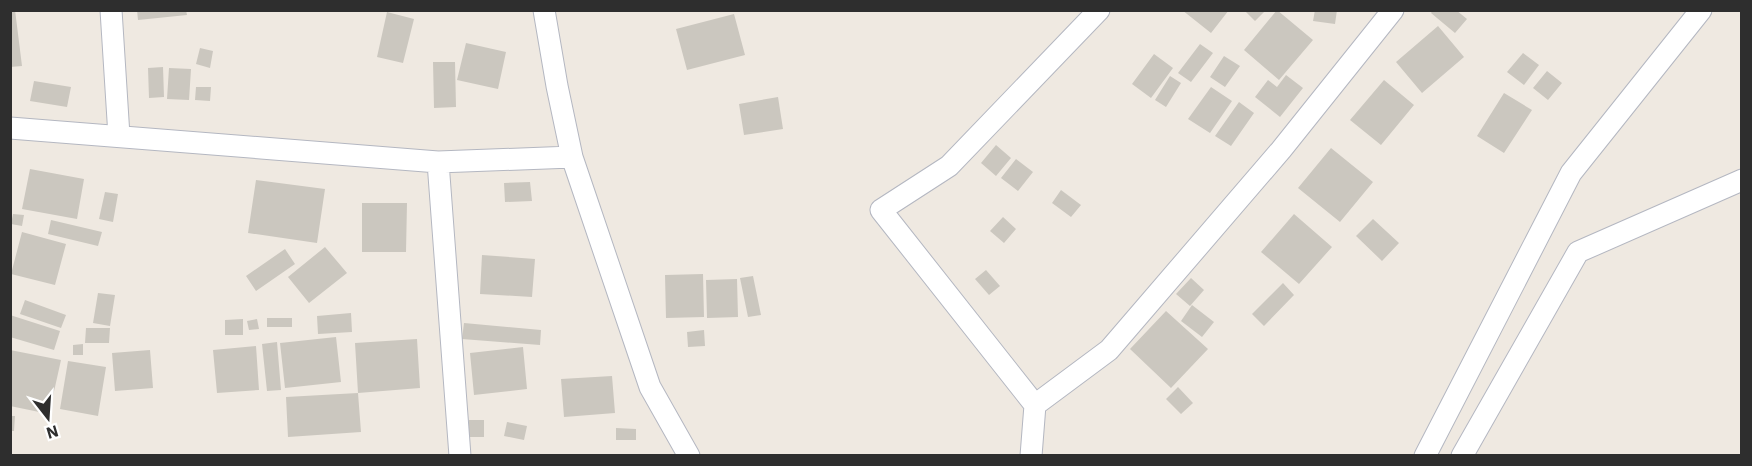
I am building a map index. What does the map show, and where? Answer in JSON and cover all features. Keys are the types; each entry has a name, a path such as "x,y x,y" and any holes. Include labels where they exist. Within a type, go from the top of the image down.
{"street":[{"path":"111,10 119,136"},
{"path":"544,10 572,157 650,387 689,456"},
{"path":"1031,456 1035,405 881,210 949,166 1100,10"},
{"path":"1035,405 1109,350 1281,150 1393,10"},
{"path":"1425,456 1571,173 1701,10"},
{"path":"10,128 438,162 572,157"},
{"path":"438,162 460,456"},
{"path":"1462,456 1578,252 1742,180"}],"building":[{"path":"10,10 15,10 22,66 10,67"},
{"path":"137,10 186,10 187,15 138,20"},
{"path":"1182,10 1229,10 1211,33"},
{"path":"1244,10 1266,10 1255,21"},
{"path":"1277,10 1313,40 1279,80 1244,50"},
{"path":"1315,10 1337,10 1335,24 1313,21"},
{"path":"1433,10 1456,10 1467,19 1455,33 1431,13"},
{"path":"387,12 414,19 403,63 377,57"},
{"path":"734,14 745,55 687,70 676,29"},
{"path":"1438,26 1464,57 1422,93 1396,62"},
{"path":"466,43 506,52 498,89 457,80"},
{"path":"1200,44 1213,53 1191,82 1178,73"},
{"path":"200,48 213,51 210,68 196,64"},
{"path":"1523,53 1539,65 1524,85 1507,72"},
{"path":"1154,54 1173,68 1151,98 1132,84"},
{"path":"1224,56 1240,66 1225,87 1210,77"},
{"path":"433,62 455,62 456,107 434,108"},
{"path":"163,67 164,97 149,98 148,68"},
{"path":"169,68 191,69 189,100 167,99"},
{"path":"1547,71 1562,83 1548,100 1533,88"},
{"path":"1286,75 1303,88 1280,117 1255,97 1268,80 1277,87"},
{"path":"1170,76 1181,83 1166,107 1155,100"},
{"path":"1384,80 1414,105 1381,145 1350,120"},
{"path":"34,81 71,87 67,107 30,101"},
{"path":"196,87 211,87 210,101 195,100"},
{"path":"1211,87 1232,101 1210,133 1188,119"},
{"path":"1504,93 1532,110 1504,153 1477,136"},
{"path":"778,97 783,129 744,135 739,104"},
{"path":"1239,102 1254,113 1231,146 1215,136"},
{"path":"996,145 1011,158 996,176 981,163"},
{"path":"1331,148 1373,182 1340,222 1298,188"},
{"path":"1016,159 1033,172 1018,191 1001,178"},
{"path":"30,169 84,179 77,219 22,209"},
{"path":"256,180 325,189 317,243 248,233"},
{"path":"530,182 532,201 505,202 504,183"},
{"path":"1061,190 1081,205 1071,217 1052,203"},
{"path":"105,192 118,194 113,222 99,219"},
{"path":"362,203 407,203 406,252 362,252"},
{"path":"13,214 24,215 22,226 11,224"},
{"path":"1294,214 1332,247 1299,284 1261,252"},
{"path":"1003,217 1016,229 1004,243 990,231"},
{"path":"1373,219 1399,243 1382,261 1356,236"},
{"path":"51,220 102,232 98,246 48,234"},
{"path":"22,232 66,244 55,285 11,274"},
{"path":"325,247 347,273 309,303 288,277"},
{"path":"285,249 295,264 256,291 246,276"},
{"path":"482,255 535,259 532,297 480,294"},
{"path":"986,270 1000,286 989,295 975,279"},
{"path":"703,274 704,317 666,318 665,275"},
{"path":"753,276 761,315 748,317 740,278"},
{"path":"1191,278 1204,290 1190,306 1176,294"},
{"path":"737,279 738,317 707,318 706,280"},
{"path":"1283,283 1294,295 1264,326 1252,314"},
{"path":"98,293 115,295 110,326 93,323"},
{"path":"25,300 66,315 61,328 20,314"},
{"path":"1192,305 1214,322 1202,337 1181,321"},
{"path":"1166,311 1208,349 1171,388 1130,349"},
{"path":"351,313 352,332 318,334 317,316"},
{"path":"10,315 60,331 54,350 10,337"},
{"path":"267,318 292,318 292,327 267,327"},
{"path":"243,319 243,335 225,335 225,320"},
{"path":"257,319 259,329 249,330 247,321"},
{"path":"464,323 541,330 540,345 462,339"},
{"path":"86,328 110,328 109,343 85,343"},
{"path":"704,330 705,346 688,347 687,332"},
{"path":"336,337 341,382 285,388 280,343"},
{"path":"417,339 420,388 358,393 355,343"},
{"path":"277,342 281,390 267,391 262,344"},
{"path":"83,344 83,355 73,355 73,345"},
{"path":"256,346 259,390 217,393 213,350"},
{"path":"523,347 527,389 474,395 470,353"},
{"path":"10,350 61,360 49,414 10,406"},
{"path":"150,350 153,388 115,391 112,353"},
{"path":"68,361 106,367 98,416 60,409"},
{"path":"612,376 615,413 564,417 561,379"},
{"path":"1178,387 1193,403 1181,414 1166,399"},
{"path":"358,393 361,432 288,437 286,397"},
{"path":"10,416 15,416 14,431 10,431"},
{"path":"469,420 484,420 484,437 469,437"},
{"path":"507,422 527,426 524,440 504,436"},
{"path":"616,428 636,429 636,440 616,440"}]}
